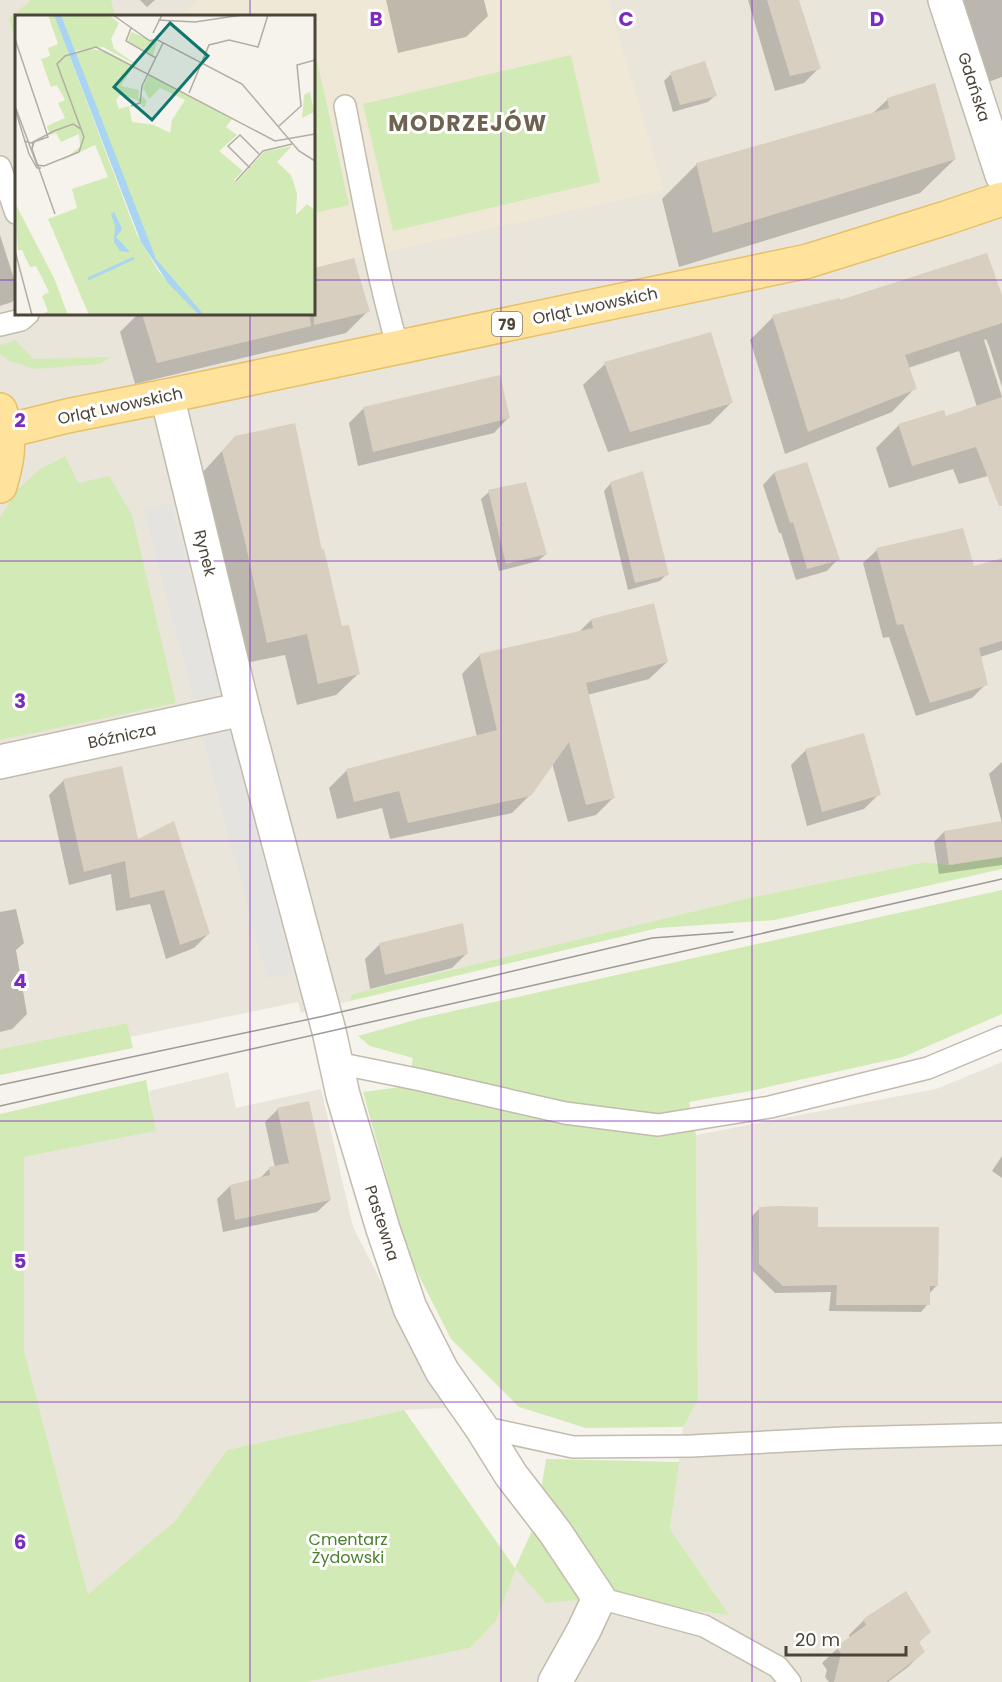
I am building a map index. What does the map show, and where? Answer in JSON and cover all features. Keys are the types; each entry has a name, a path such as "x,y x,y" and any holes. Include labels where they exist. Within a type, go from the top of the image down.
{"main road":[{"name":"Orląt Lwowskich","path":"4,421 67,416 808,261 1002,198"},
{"name":"79","path":"0,486 8,459 4,421"}],"street":[{"name":"Gdańska","path":"945,0 1002,175"},
{"name":"Rynek","path":"167,396 243,709"},
{"name":"Bóźnicza","path":"0,762 243,709"},
{"name":"Pastewna","path":"243,709 337,1063 343,1095 383,1229 410,1308 442,1371 511,1475 555,1532 599,1598"},
{"path":"555,1682 599,1598"}],"lane":[{"path":"345,106 382,289 398,348"},
{"path":"0,167 15,210"},
{"path":"0,325 21,320 27,315"},
{"path":"337,1063 565,1113 658,1125 770,1107 928,1068 1002,1037"},
{"path":"481,1427 573,1447 691,1446 843,1438 1002,1434"},
{"path":"599,1598 704,1626 778,1667 790,1682"}],"shaded area":[{"path":"0,0 1002,0 1002,857 949,865 925,862 753,897 352,994 350,1001 301,1013 298,1002 130,1037 127,1023 0,1049"},
{"path":"197,0 608,0 664,190 315,268 315,15 182,15"},
{"path":"171,503 222,693 194,700 144,511"},
{"path":"230,729 293,973 267,979 202,736"},
{"path":"1002,1062 1002,1682 307,1682 470,1648 496,1621 516,1568 599,1598 728,1614 670,1529 683,1427 698,1400 696,1135 936,1089"},
{"path":"228,1072 236,1108 321,1089 353,1227 446,1408 404,1410 227,1450 176,1520 88,1594 24,1350 24,1157 155,1131 149,1091"}],"green space":[{"path":"31,0 111,0 115,15 15,15 15,40 9,19"},
{"path":"315,52 349,205 315,213"},
{"path":"571,55 600,182 393,231 363,104"},
{"path":"15,340 34,359 111,357 100,364 35,369 10,361 0,354 0,344"},
{"path":"65,456 78,483 109,476 132,515 176,703 0,740 0,518 16,491 39,470"},
{"path":"1002,857 1002,869 775,920 658,928 350,1001 352,994 753,897 925,862 949,865"},
{"path":"1002,890 1002,1014 903,1057 689,1102 696,1135 698,1400 683,1427 586,1428 519,1407 451,1339 408,1254 363,1092 408,1086 413,1058 370,1046 358,1036 422,1018"},
{"path":"127,1023 133,1048 0,1075 0,1049"},
{"name":"Cmentarz Żydowski","path":"146,1080 156,1131 24,1157 24,1350 88,1594 176,1520 227,1450 404,1410 515,1568 536,1522 546,1459 679,1462 670,1529 729,1615 599,1598 546,1603 516,1569 496,1621 470,1648 307,1682 0,1682 0,1114"}],"building":[{"path":"767,0 799,0 821,69 790,76"},
{"path":"705,61 717,96 680,105 670,72"},
{"path":"935,83 956,159 713,233 696,163 889,108 887,98"},
{"path":"987,253 1002,295 1002,323 905,355 917,389 808,432 772,315 840,298 840,300"},
{"path":"354,258 370,312 314,325 315,268"},
{"path":"142,315 309,315 311,326 157,363"},
{"path":"711,332 733,403 630,432 604,362"},
{"path":"500,375 510,418 373,452 363,407"},
{"path":"1002,397 1002,506 999,506 976,447 912,466 898,424 944,410 946,416"},
{"path":"295,423 322,550 324,549 342,626 349,625 360,674 318,684 307,634 267,643 222,451 235,436"},
{"path":"807,462 840,560 807,569 793,522 790,523 774,472"},
{"path":"643,471 669,575 635,583 610,482"},
{"path":"526,482 547,554 506,564 488,490"},
{"path":"963,528 974,566 1002,558 1002,641 979,648 988,685 930,703 903,624 897,625 876,548"},
{"path":"654,603 668,662 586,683 615,798 586,805 569,742 531,796 408,823 399,791 354,802 346,769 497,730 479,654 593,628 591,619"},
{"path":"864,733 881,795 822,812 805,749"},
{"path":"122,766 138,839 174,821 210,934 180,945 164,890 130,898 125,861 84,872 63,779"},
{"path":"1002,821 1002,857 949,865 944,831"},
{"path":"463,923 468,954 385,975 379,943"},
{"path":"309,1101 331,1200 235,1220 230,1185 270,1175 269,1167 289,1163 277,1108"},
{"path":"759,1207 818,1207 818,1227 939,1227 938,1286 930,1286 930,1305 836,1305 837,1285 783,1286 759,1264"},
{"path":"906,1591 931,1632 919,1642 925,1652 886,1682 834,1682 841,1654 836,1647 866,1625 863,1619"}],"tram line":[{"path":"0,1106 1002,879"},
{"path":"0,1085 324,1016 652,938 733,932"}],"district":[{"name":"MODRZEJÓW","path":"468,123"}]}
